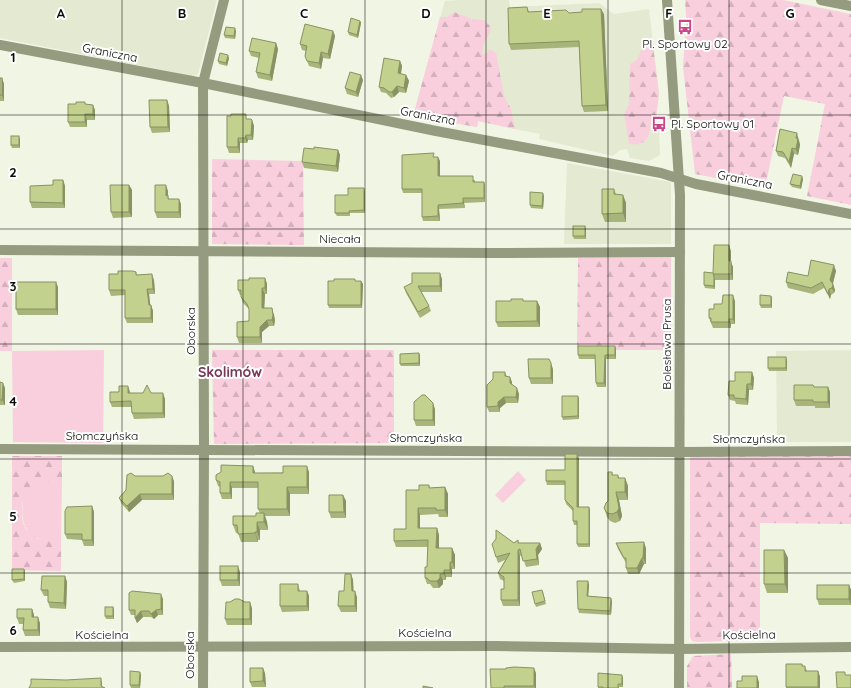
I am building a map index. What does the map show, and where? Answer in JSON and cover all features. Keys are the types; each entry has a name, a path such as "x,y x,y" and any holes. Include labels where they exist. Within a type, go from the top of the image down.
{"street":[{"name":"Oborska","path":"203,688 203,84 224,0"},
{"name":"Bolesława Prusa","path":"666,0 679,178 679,688"},
{"path":"821,0 851,6"},
{"name":"Graniczna","path":"0,45 436,131 661,173 696,184 851,214"},
{"name":"Niecała","path":"0,250 680,252"},
{"name":"Słomczyńska","path":"0,449 680,452 851,451"},
{"name":"Kościelna","path":"0,648 496,646 679,649 851,646"}],"shaded area":[{"path":"0,0 217,0 198,74 193,76 0,38"},
{"path":"509,0 510,7 599,3 614,14 649,9 659,94 656,130 659,130 660,155 649,161 630,158 627,149 620,150 613,156 539,139 540,134 478,121 477,127 413,116 445,1"},
{"path":"567,163 671,182 671,244 564,244"},
{"path":"851,350 851,442 777,442 776,351"}],"green space":[{"path":"685,0 783,0 851,14 851,205 807,196 825,104 784,96 765,188 695,174 683,67 685,37 687,32"},
{"path":"454,12 472,19 484,20 490,26 491,29 482,52 483,54 487,53 489,49 496,52 504,96 511,109 515,129 478,121 477,127 413,116 440,17 447,17"},
{"path":"652,38 659,94 656,118 651,121 650,131 644,142 640,144 629,144 624,114 629,104 630,64 637,60 646,39"},
{"path":"212,159 303,161 304,245 212,244"},
{"path":"671,257 671,350 577,350 578,258"},
{"path":"0,258 12,258 12,351 0,351"},
{"path":"104,350 103,443 13,442 12,351"},
{"path":"212,350 394,350 394,443 214,444"},
{"path":"12,456 62,456 62,481 43,482 26,489 22,506 22,519 25,528 38,539 54,540 61,543 61,571 12,570"},
{"path":"690,456 851,456 851,524 760,523 760,640 697,642 692,641 690,637"},
{"path":"518,471 526,480 503,503 495,495"},
{"path":"48,481 62,481 61,543 39,539 32,535 25,527 22,512 24,492 33,484"},
{"path":"731,654 732,688 687,688 687,666 693,656"}],"building":[{"path":"527,7 528,12 566,10 569,13 582,12 582,9 601,9 606,105 582,106 579,41 509,44 508,8"},
{"path":"351,18 360,21 357,35 348,32"},
{"path":"305,24 333,31 328,54 321,52 319,63 307,61 305,56 307,46 300,44"},
{"path":"226,27 235,28 234,36 224,35"},
{"path":"252,38 276,43 270,75 256,72 260,53 249,51"},
{"path":"220,53 228,55 226,63 218,61"},
{"path":"384,58 400,61 398,73 406,75 404,88 397,86 392,92 389,92 384,88 379,87"},
{"path":"350,72 361,75 356,92 345,88"},
{"path":"0,78 2,78 2,95 0,95"},
{"path":"149,100 167,100 168,127 150,127"},
{"path":"76,102 85,102 85,104 93,105 93,114 85,114 85,122 68,122 68,104 76,104"},
{"path":"231,114 246,114 246,119 252,120 251,135 246,135 245,138 238,138 238,147 227,147 227,116 231,116"},
{"path":"780,129 797,133 796,138 798,139 796,149 792,148 789,162 783,152 776,151"},
{"path":"11,136 19,136 19,145 11,145"},
{"path":"314,147 338,150 336,166 302,162 304,148 314,149"},
{"path":"434,153 433,157 438,157 438,176 473,176 473,182 484,182 484,198 463,198 463,203 438,205 438,216 422,217 422,189 402,189 402,155"},
{"path":"793,174 802,176 800,186 790,184"},
{"path":"53,180 63,180 63,203 30,202 30,186 53,185"},
{"path":"110,185 129,185 129,212 111,212"},
{"path":"155,185 166,185 166,196 168,195 168,199 179,199 179,212 155,212"},
{"path":"348,188 364,188 364,210 349,211 349,213 335,213 335,195 348,195"},
{"path":"602,189 614,189 614,194 623,195 623,213 602,214"},
{"path":"530,192 543,193 542,206 530,205"},
{"path":"573,226 585,226 585,236 573,236"},
{"path":"714,245 729,245 731,274 713,274"},
{"path":"811,260 834,265 830,280 833,284 832,288 829,289 828,294 822,282 811,288 786,282 788,272 808,276"},
{"path":"118,271 133,271 136,272 136,275 152,274 153,289 147,289 149,305 151,305 151,318 125,318 125,290 109,290 109,274 118,274"},
{"path":"704,272 713,273 714,286 704,285"},
{"path":"412,273 440,273 440,286 418,286 429,306 418,312 404,287 412,283"},
{"path":"249,278 265,278 265,288 262,288 262,308 272,308 272,320 267,320 260,327 260,337 237,337 237,322 249,321 249,309 241,297 241,290 238,290 238,280 249,280"},
{"path":"334,279 355,279 355,281 361,281 361,305 328,305 328,281 334,281"},
{"path":"16,282 56,282 56,309 16,309"},
{"path":"723,295 733,295 733,319 729,319 729,322 711,322 711,318 709,318 709,309 714,309 714,304 722,304"},
{"path":"760,295 771,296 771,305 760,305"},
{"path":"511,299 537,301 537,321 496,322 496,301 511,301"},
{"path":"578,346 615,346 615,355 605,355 604,383 596,383 595,355 578,355"},
{"path":"419,353 419,363 400,364 400,354"},
{"path":"768,357 786,357 786,368 768,368"},
{"path":"528,359 549,359 551,363 551,378 529,378"},
{"path":"493,372 505,372 505,376 510,377 510,383 517,388 516,397 504,397 498,402 498,406 487,407 487,385 493,379"},
{"path":"735,372 752,372 751,384 747,384 746,399 734,398 734,395 728,395 729,381 735,381"},
{"path":"0,382 3,383 2,400 0,400"},
{"path":"147,385 151,393 163,393 163,413 132,413 131,401 110,402 110,392 119,392 119,386 128,386 128,393 143,393"},
{"path":"794,385 828,387 828,402 794,400"},
{"path":"422,395 425,395 433,403 433,420 414,420 414,402"},
{"path":"562,396 578,396 578,416 562,417"},
{"path":"565,454 577,454 577,507 589,507 589,544 577,544 577,521 573,521 573,508 565,500 565,481 546,481 546,470 565,470"},
{"path":"221,465 253,466 253,473 283,473 283,466 307,466 307,487 287,487 287,509 258,509 258,482 230,482 230,493 220,493 220,482 216,480 216,475 221,472"},
{"path":"608,472 612,472 612,475 618,475 618,478 625,478 625,492 616,492 619,508 617,512 612,514 607,513 604,508 608,501"},
{"path":"131,473 135,476 163,476 168,473 172,476 172,494 140,494 127,506 119,498 126,490 127,475"},
{"path":"419,485 429,485 429,488 445,487 445,510 436,510 436,508 418,508 418,528 437,528 436,548 452,548 452,562 450,562 450,570 444,570 444,574 440,574 440,578 437,581 430,581 425,578 428,540 394,541 394,529 406,529 406,490 419,490"},
{"path":"329,495 343,495 344,512 329,512"},
{"path":"92,506 92,540 82,540 82,534 65,534 65,511 67,507"},
{"path":"256,513 264,513 264,522 257,522 257,532 238,534 237,525 233,525 233,516 256,516"},
{"path":"496,530 514,543 518,540 518,543 540,543 536,549 537,559 523,561 520,549 518,550 518,600 501,600 501,589 504,589 504,577 498,573 510,553 496,557 492,544 496,539"},
{"path":"644,542 643,558 637,568 626,568 626,558 624,558 616,543"},
{"path":"764,550 784,550 785,584 764,584"},
{"path":"220,566 238,566 238,580 220,580"},
{"path":"12,569 24,569 24,579 12,580"},
{"path":"345,574 351,574 352,591 355,591 355,606 338,606 339,591 344,591"},
{"path":"42,576 65,576 64,603 48,602 48,590 41,590"},
{"path":"577,581 588,581 587,596 611,598 610,611 578,609"},
{"path":"280,584 298,584 298,591 307,591 307,606 280,606"},
{"path":"817,585 849,585 849,599 817,599"},
{"path":"542,590 545,601 535,604 532,592"},
{"path":"132,591 161,594 161,609 156,610 151,614 149,611 141,611 135,618 135,610 129,610 129,593"},
{"path":"235,599 250,602 250,619 225,619 226,602 230,602"},
{"path":"105,607 113,607 113,616 105,616"},
{"path":"17,609 32,609 32,617 38,617 38,630 23,630 24,618 17,618"},
{"path":"786,664 802,664 802,666 805,666 805,671 818,671 818,687 786,687"},
{"path":"514,667 534,668 534,686 504,686 504,688 491,688 490,669 506,669"},
{"path":"250,668 263,668 263,681 250,682"},
{"path":"130,671 140,672 139,685 130,685"},
{"path":"836,672 845,672 845,675 851,675 851,688 837,688"},
{"path":"598,673 622,675 622,684 618,684 618,688 598,687"},
{"path":"742,676 757,676 757,688 737,688 737,681 742,681"},
{"path":"101,678 101,686 105,688 29,688 31,679 66,680"}],"place":[{"name":"Pl. Sportowy 02","path":"685,27"},
{"name":"Pl. Sportowy 01","path":"659,124"}],"district":[{"name":"Skolimów","path":"230,372"}]}
